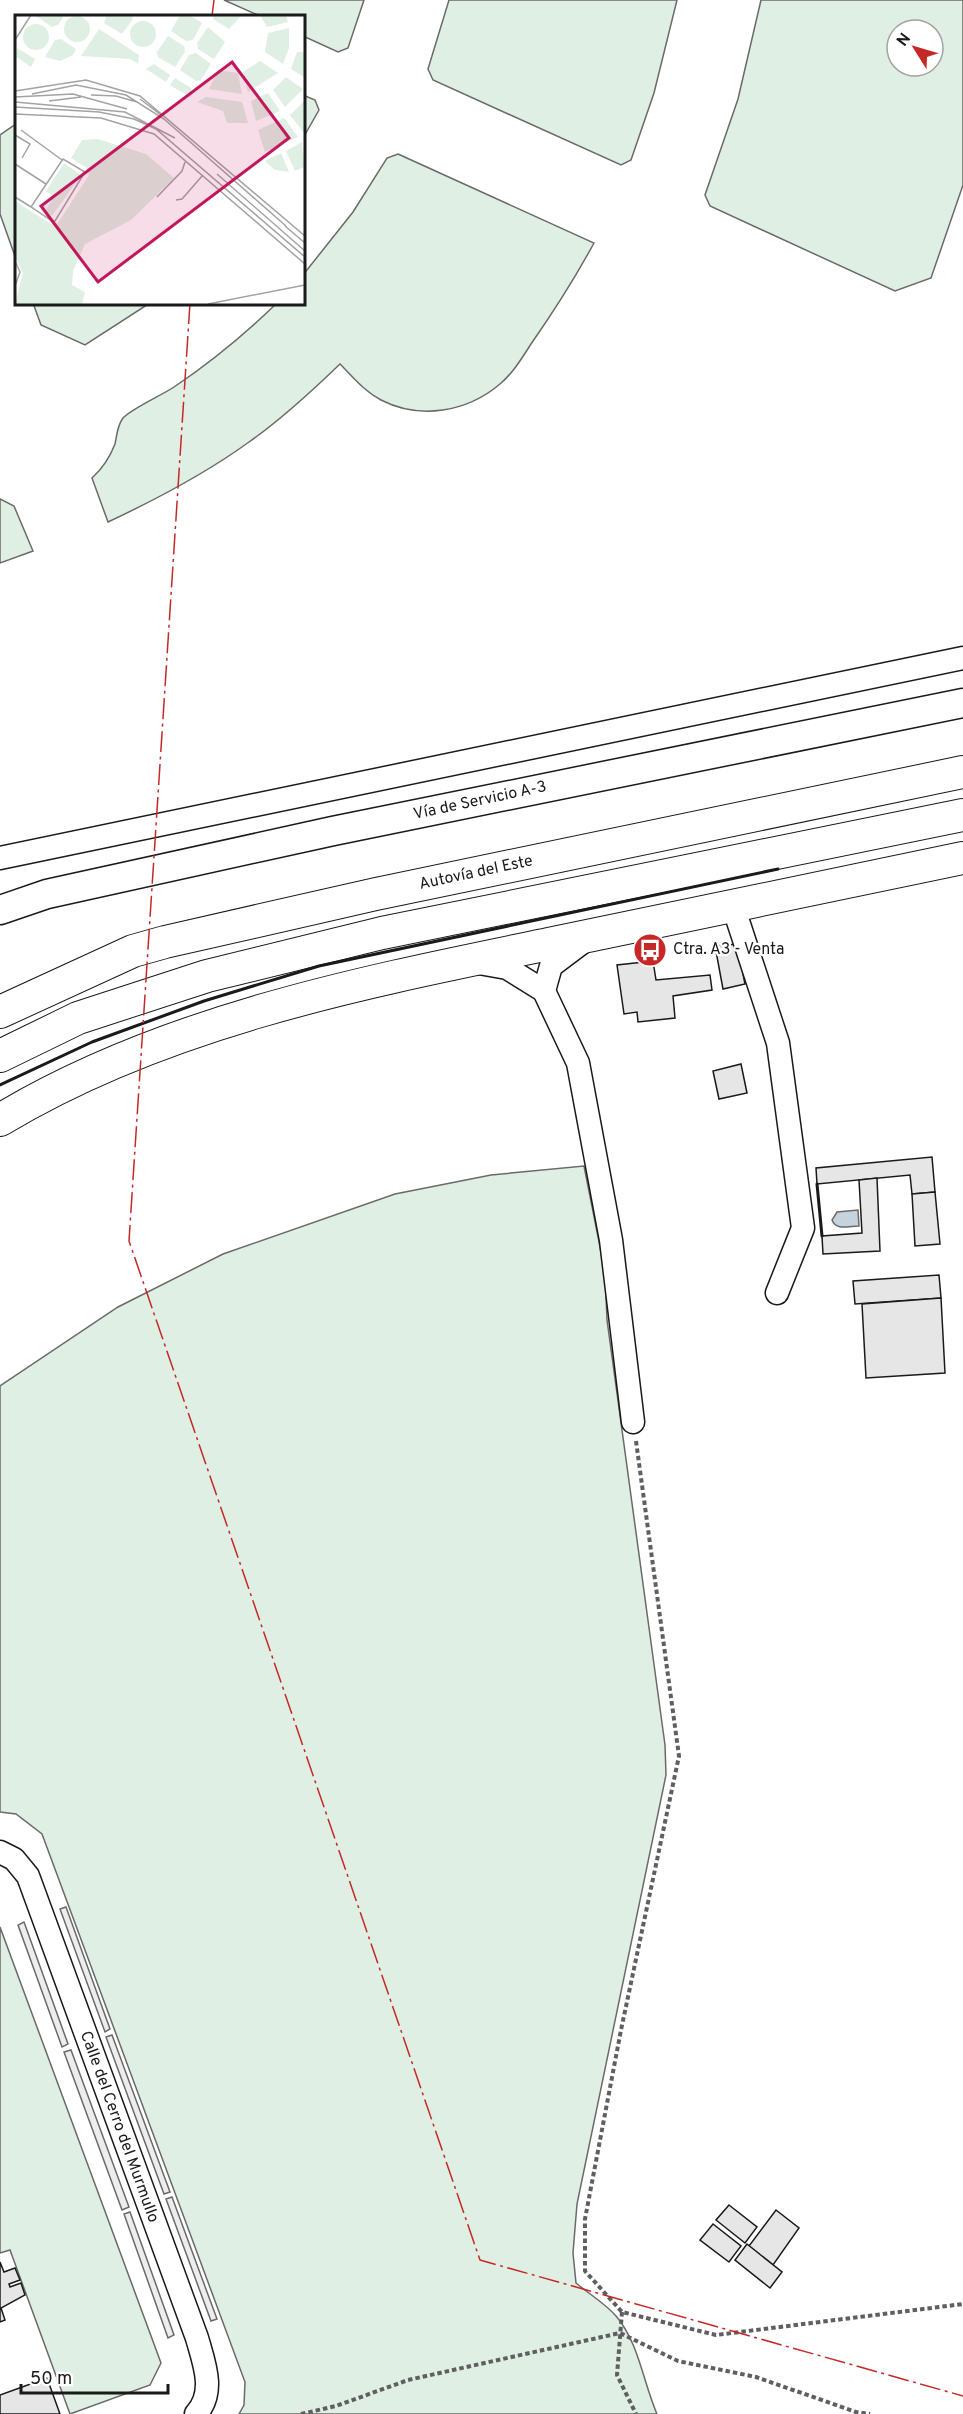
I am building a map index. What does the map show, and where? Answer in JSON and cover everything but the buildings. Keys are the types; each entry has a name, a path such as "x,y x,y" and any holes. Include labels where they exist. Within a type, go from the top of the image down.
{"highway":[{"name":"Autovía del Este","path":"0,1012 133,951 376,894 963,772"},
{"path":"0,1056 78,1018 207,976 382,933 963,815"},
{"path":"0,1120 109,1064 205,1028 388,977 963,858"},
{"path":"0,988 133,951"}],"main road":[{"name":"Vía de Servicio A-3","path":"0,910 47,894 333,831 963,703"}],"street":[{"path":"0,858 280,798 963,658"},
{"path":"0,896 47,894"},
{"path":"733,906 778,1043 803,1228 809,1256"},
{"path":"544,991 552,966 592,935"},
{"path":"467,961 507,968 544,991 578,1063 611,1240 633,1422"},
{"path":"777,1293 803,1228"},
{"name":"Calle del Cerro del Murmullo","path":"0,1852 14,1859 28,1876 196,2338 207,2382 207,2395 203,2407 196,2414"}],"path":[{"path":"633,1422 679,1756 621,2030 585,2219 585,2271 622,2312 716,2335 963,2304"},
{"path":"622,2312 617,2375 636,2414"},
{"path":"301,2414 336,2406 408,2380 620,2333 678,2361 756,2377 856,2412 870,2414"}],"green space":[{"path":"224,0 364,0 348,48 338,52 304,36 304,15 258,15"},
{"path":"449,0 677,0 654,93 631,160 621,165 433,80 428,69"},
{"path":"761,0 963,0 963,185 931,278 895,291 710,206 705,195 738,99"},
{"path":"304,95 315,100 319,110 304,136"},
{"path":"15,125 15,256 0,214 0,135"},
{"path":"398,154 594,243 521,360 500,384 487,394 458,407 427,411 411,410 381,400 364,388 340,364 285,415 232,454 180,485 108,522 92,478 111,454 118,427 123,418 201,368 276,304 304,304 304,274 353,212 387,158"},
{"path":"33,304 148,304 85,345 41,325"},
{"path":"0,499 14,506 33,551 0,563"},
{"path":"584,1166 605,1272 607,1320 665,1745 666,1775 577,2204 573,2253 576,2283 616,2316 630,2338 657,2414 239,2414 244,2405 245,2382 42,1834 16,1814 0,1812 0,1386 118,1307 223,1254 395,1194 491,1175"},
{"path":"0,1927 161,2363 150,2385 70,2414 10,2250 0,2253"}],"shaded area":[{"path":"858,1210 859,1226 840,1227 836,1226 832,1220 837,1212"},
{"path":"66,1907 110,2029 105,2032 60,1909"},
{"path":"24,1922 68,2044 62,2047 18,1925"},
{"path":"112,2035 170,2192 164,2194 106,2037"},
{"path":"71,2050 129,2207 122,2210 64,2052"},
{"path":"172,2197 217,2319 211,2321 166,2199"},
{"path":"130,2212 174,2335 168,2338 124,2214"}],"wall":[{"path":"0,1085 92,1042 204,1001 319,966 778,869"},
{"path":"817,1184 822,1236"}],"power":[{"path":"212,15 214,0"},
{"path":"190,304 129,1241 480,2260 963,2396"}],"place":[{"name":"Ctra. A3 - Venta","path":"650,950"}]}
